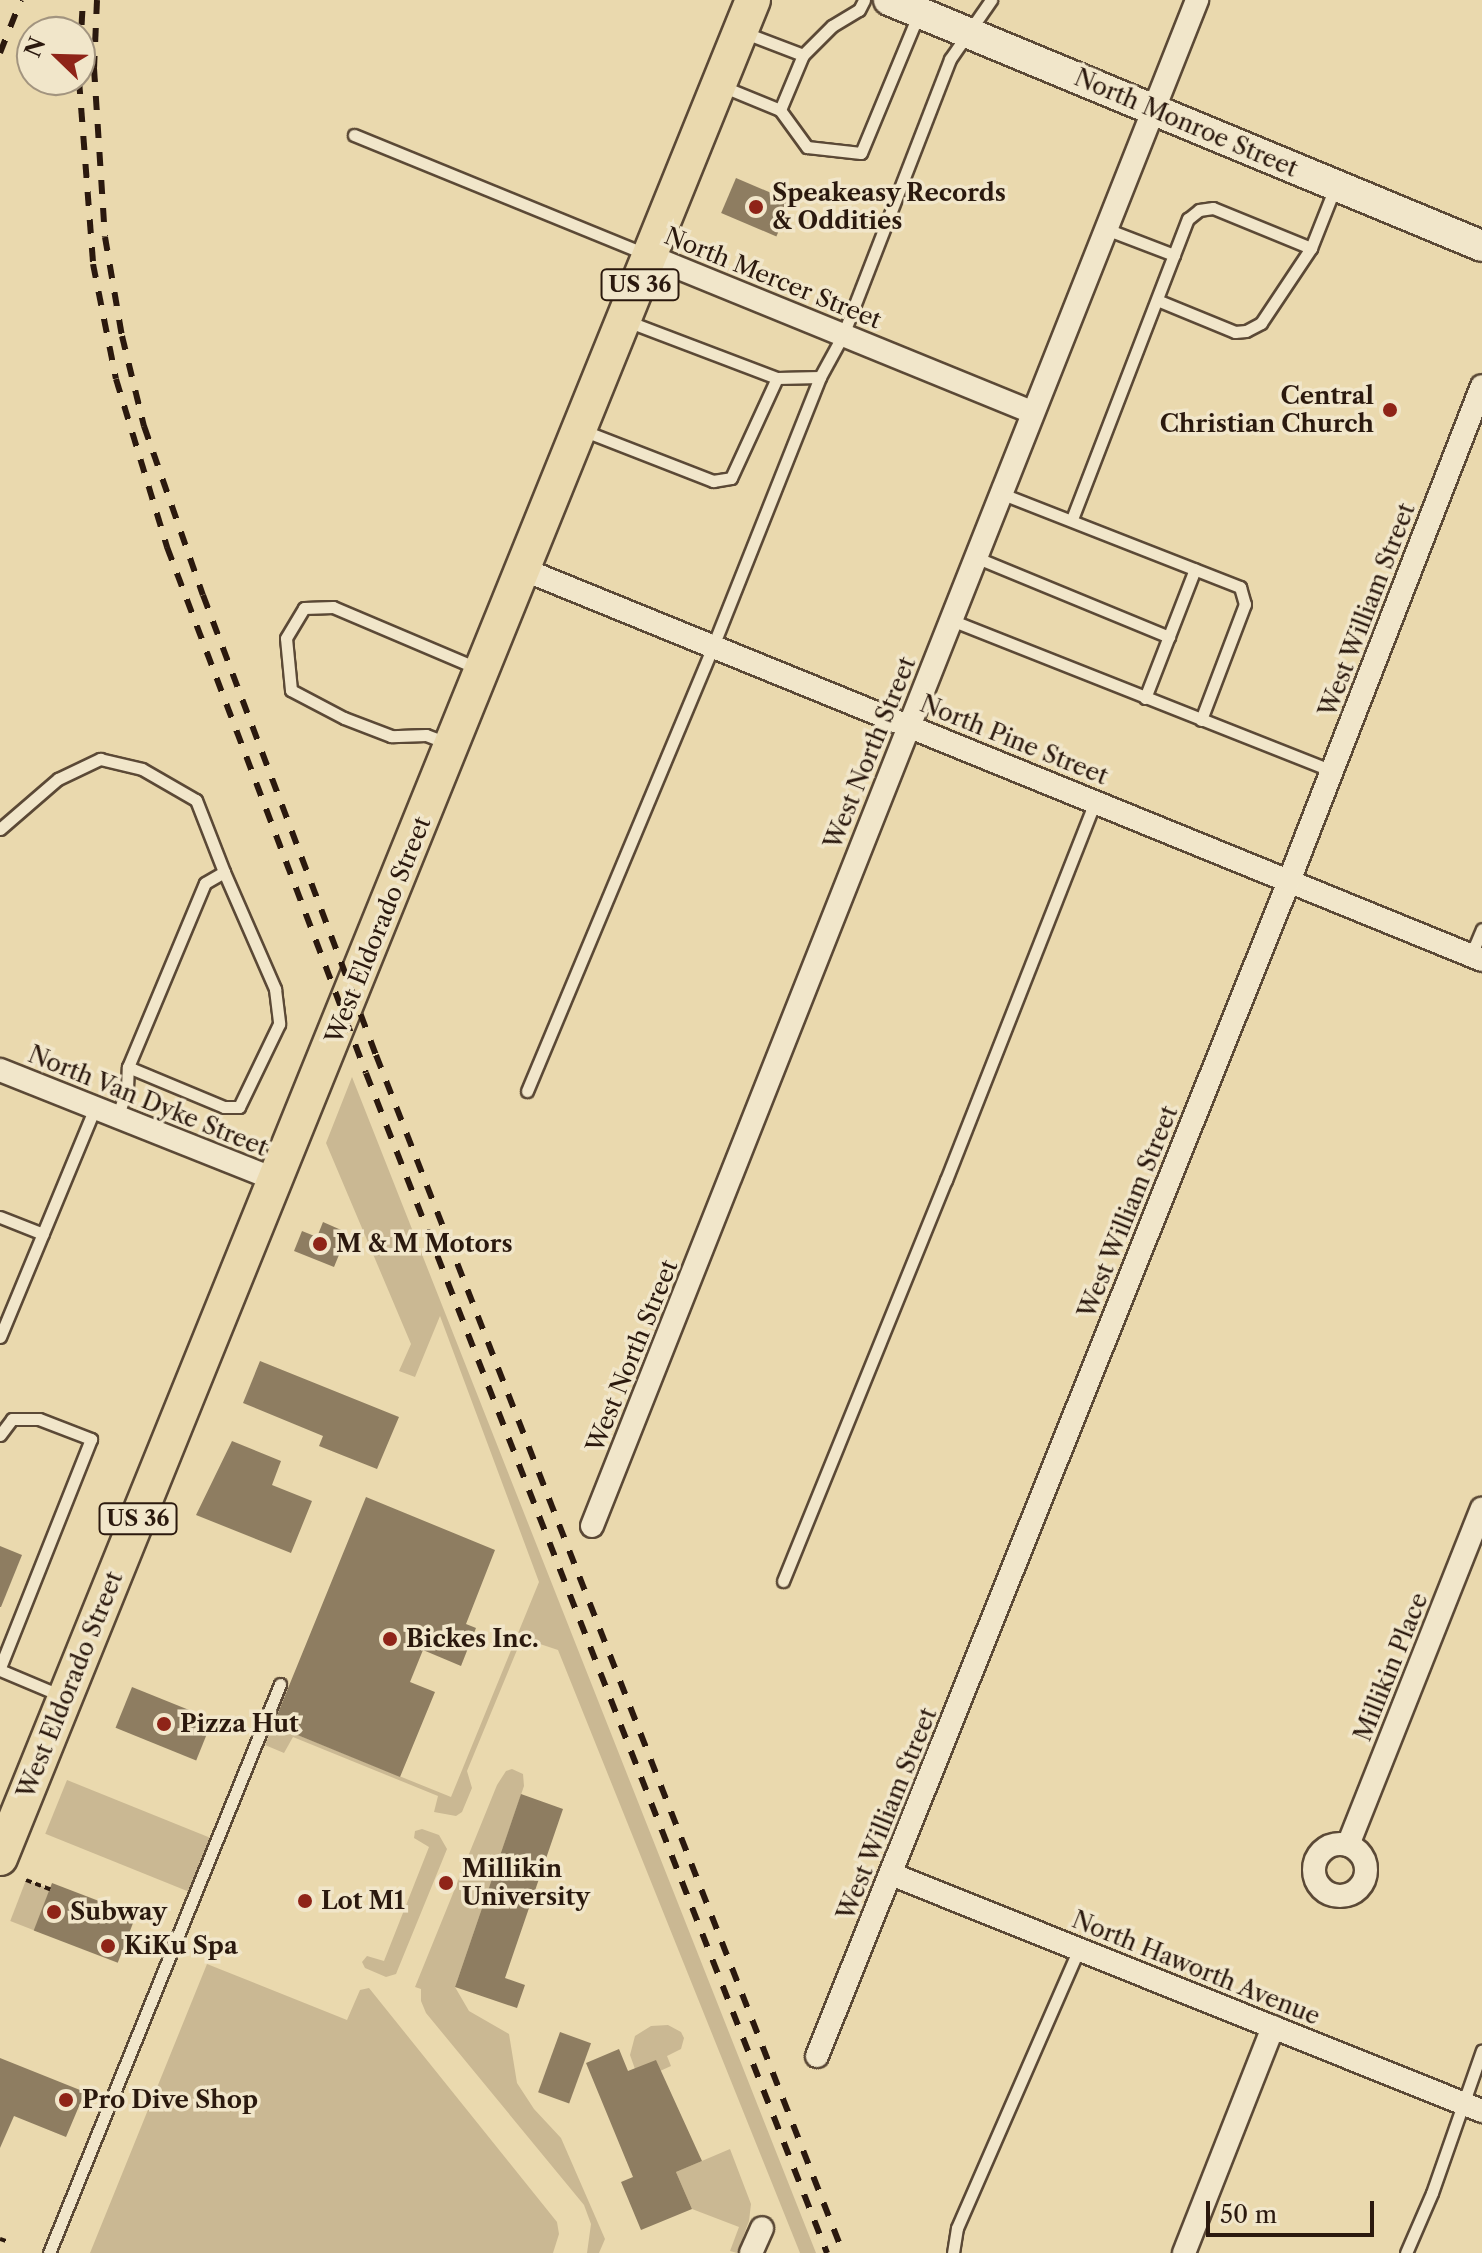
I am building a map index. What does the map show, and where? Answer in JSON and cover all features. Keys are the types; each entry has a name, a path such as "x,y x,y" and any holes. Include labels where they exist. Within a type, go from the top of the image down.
{"main road":[{"name":"West Eldorado Street","path":"0,1858 9,1811 66,1697 582,430 747,15"}],"street":[{"name":"North Monroe Street","path":"889,0 1482,246"},
{"name":"West North Street","path":"592,1526 1197,0"},
{"name":"North Mercer Street","path":"652,257 1032,412"},
{"name":"West William Street","path":"817,2056 1289,881 1482,386"},
{"name":"North Pine Street","path":"525,570 1476,957"},
{"name":"North Van Dyke Street","path":"0,1070 277,1180"},
{"name":"Millikin Place","path":"1348,1845 1482,1509"},
{"name":"North Haworth Avenue","path":"891,1874 1472,2107"},
{"path":"1184,2253 1273,2027"},
{"path":"751,2253 762,2228"}],"lane":[{"path":"780,110 803,55 832,26 859,10 864,0"},
{"path":"527,1091 713,646 820,377 843,335 950,59 991,0"},
{"path":"719,86 780,110 807,147 861,153 919,12"},
{"path":"747,15 803,55"},
{"name":"North Mercer Street","path":"354,135 652,257"},
{"path":"1157,300 1235,332 1246,331 1261,323 1311,248 1336,185"},
{"path":"1072,519 1188,219 1199,210 1213,208 1311,248"},
{"path":"1106,229 1174,255"},
{"path":"626,320 777,378 820,377"},
{"path":"582,430 713,481 731,478 777,378"},
{"path":"1000,493 1240,587 1245,604 1201,720"},
{"path":"975,557 1169,637"},
{"path":"1145,698 1195,569"},
{"path":"453,745 426,735 391,736 344,718 291,690 286,638 304,608 333,607 484,671"},
{"path":"951,620 1332,771"},
{"path":"0,829 58,779 100,759 142,769 196,800 275,989 279,1024 239,1107 224,1107 128,1067"},
{"path":"783,1581 946,1180 1095,801"},
{"path":"117,1117 127,1090 128,1067 205,883 224,872"},
{"path":"1476,957 1482,929"},
{"path":"0,1337 95,1108"},
{"path":"0,1217 43,1234"},
{"path":"0,1435 12,1419 39,1419 91,1439 0,1669 66,1697"},
{"path":"49,2253 280,1684"},
{"path":"953,2253 957,2228 1079,1949"},
{"path":"1406,2253 1472,2107 1482,2050"}],"path":[{"path":"26,1880 50,1889"},
{"path":"0,2239 9,2242"}],"shaded area":[{"path":"352,1077 816,2253 800,2253 558,1650 522,1638 467,1771 472,1788 462,1812 456,1816 434,1812 438,1796 293,1737 284,1753 265,1745 273,1725 451,1797 539,1582 440,1316 415,1377 399,1371 411,1344 326,1143"},
{"path":"512,1769 523,1774 524,1786 455,1987 469,2011 509,2034 517,2083 534,2109 561,2138 605,2239 599,2253 587,2253 591,2224 584,2205 426,2013 421,2001 421,1989 415,1987 497,1785 506,1771"},
{"path":"67,1780 216,1840 195,1894 45,1834"},
{"path":"422,1829 439,1835 447,1849 396,1974 386,1977 365,1968 362,1962 367,1956 384,1961 429,1847 414,1838 415,1831"},
{"path":"26,1880 50,1889 35,1930 10,1921"},
{"path":"207,1964 347,2020 360,1990 369,1988 557,2222 559,2234 553,2253 90,2253"},
{"path":"668,2025 681,2032 684,2038 681,2049 667,2056 671,2066 660,2071 635,2069 630,2055 635,2036 651,2026"},
{"path":"730,2149 751,2204 749,2221 737,2253 730,2251 739,2227 692,2209 676,2172"}],"building":[{"name":"Speakeasy Records & Oddities","path":"736,178 791,201 776,236 721,213"},
{"name":"M & M Motors","path":"323,1222 348,1233 334,1267 294,1251 302,1231 317,1237"},
{"path":"260,1361 399,1417 377,1469 319,1446 323,1436 243,1403"},
{"path":"232,1441 281,1461 272,1485 312,1501 291,1553 196,1515"},
{"name":"Bickes Inc.","path":"366,1497 495,1550 466,1624 476,1628 461,1666 423,1650 410,1682 435,1692 400,1777 273,1725"},
{"path":"0,1546 22,1555 1,1607 0,1607"},
{"name":"Pizza Hut","path":"132,1687 213,1720 196,1760 116,1728"},
{"path":"521,1794 563,1809 505,1978 525,1985 517,2008 455,1987"},
{"path":"52,1883 136,1915 118,1963 34,1931"},
{"path":"560,2032 591,2043 569,2103 538,2092"},
{"path":"619,2049 628,2071 656,2060 702,2161 676,2172 692,2209 641,2230 621,2182 633,2177 586,2063"},
{"path":"0,2058 85,2092 66,2137 14,2116 0,2148"}],"railway":[{"path":"0,53 21,0"},
{"path":"82,16 83,0"},
{"path":"97,0 94,68 105,237 122,336 144,426 203,595 376,1055 843,2253"},
{"path":"80,96 93,264 116,379 167,547 366,1073 827,2253"}],"place":[{"name":"Speakeasy Records & Oddities","path":"756,207"},
{"name":"Central Christian Church","path":"1390,410"},
{"name":"M & M Motors","path":"320,1244"},
{"name":"Bickes Inc.","path":"390,1639"},
{"name":"Pizza Hut","path":"164,1724"},
{"name":"Millikin University","path":"446,1883"},
{"name":"Lot M1","path":"305,1901"},
{"name":"Subway","path":"54,1912"},
{"name":"KiKu Spa","path":"108,1946"},
{"name":"Pro Dive Shop","path":"66,2100"}]}
